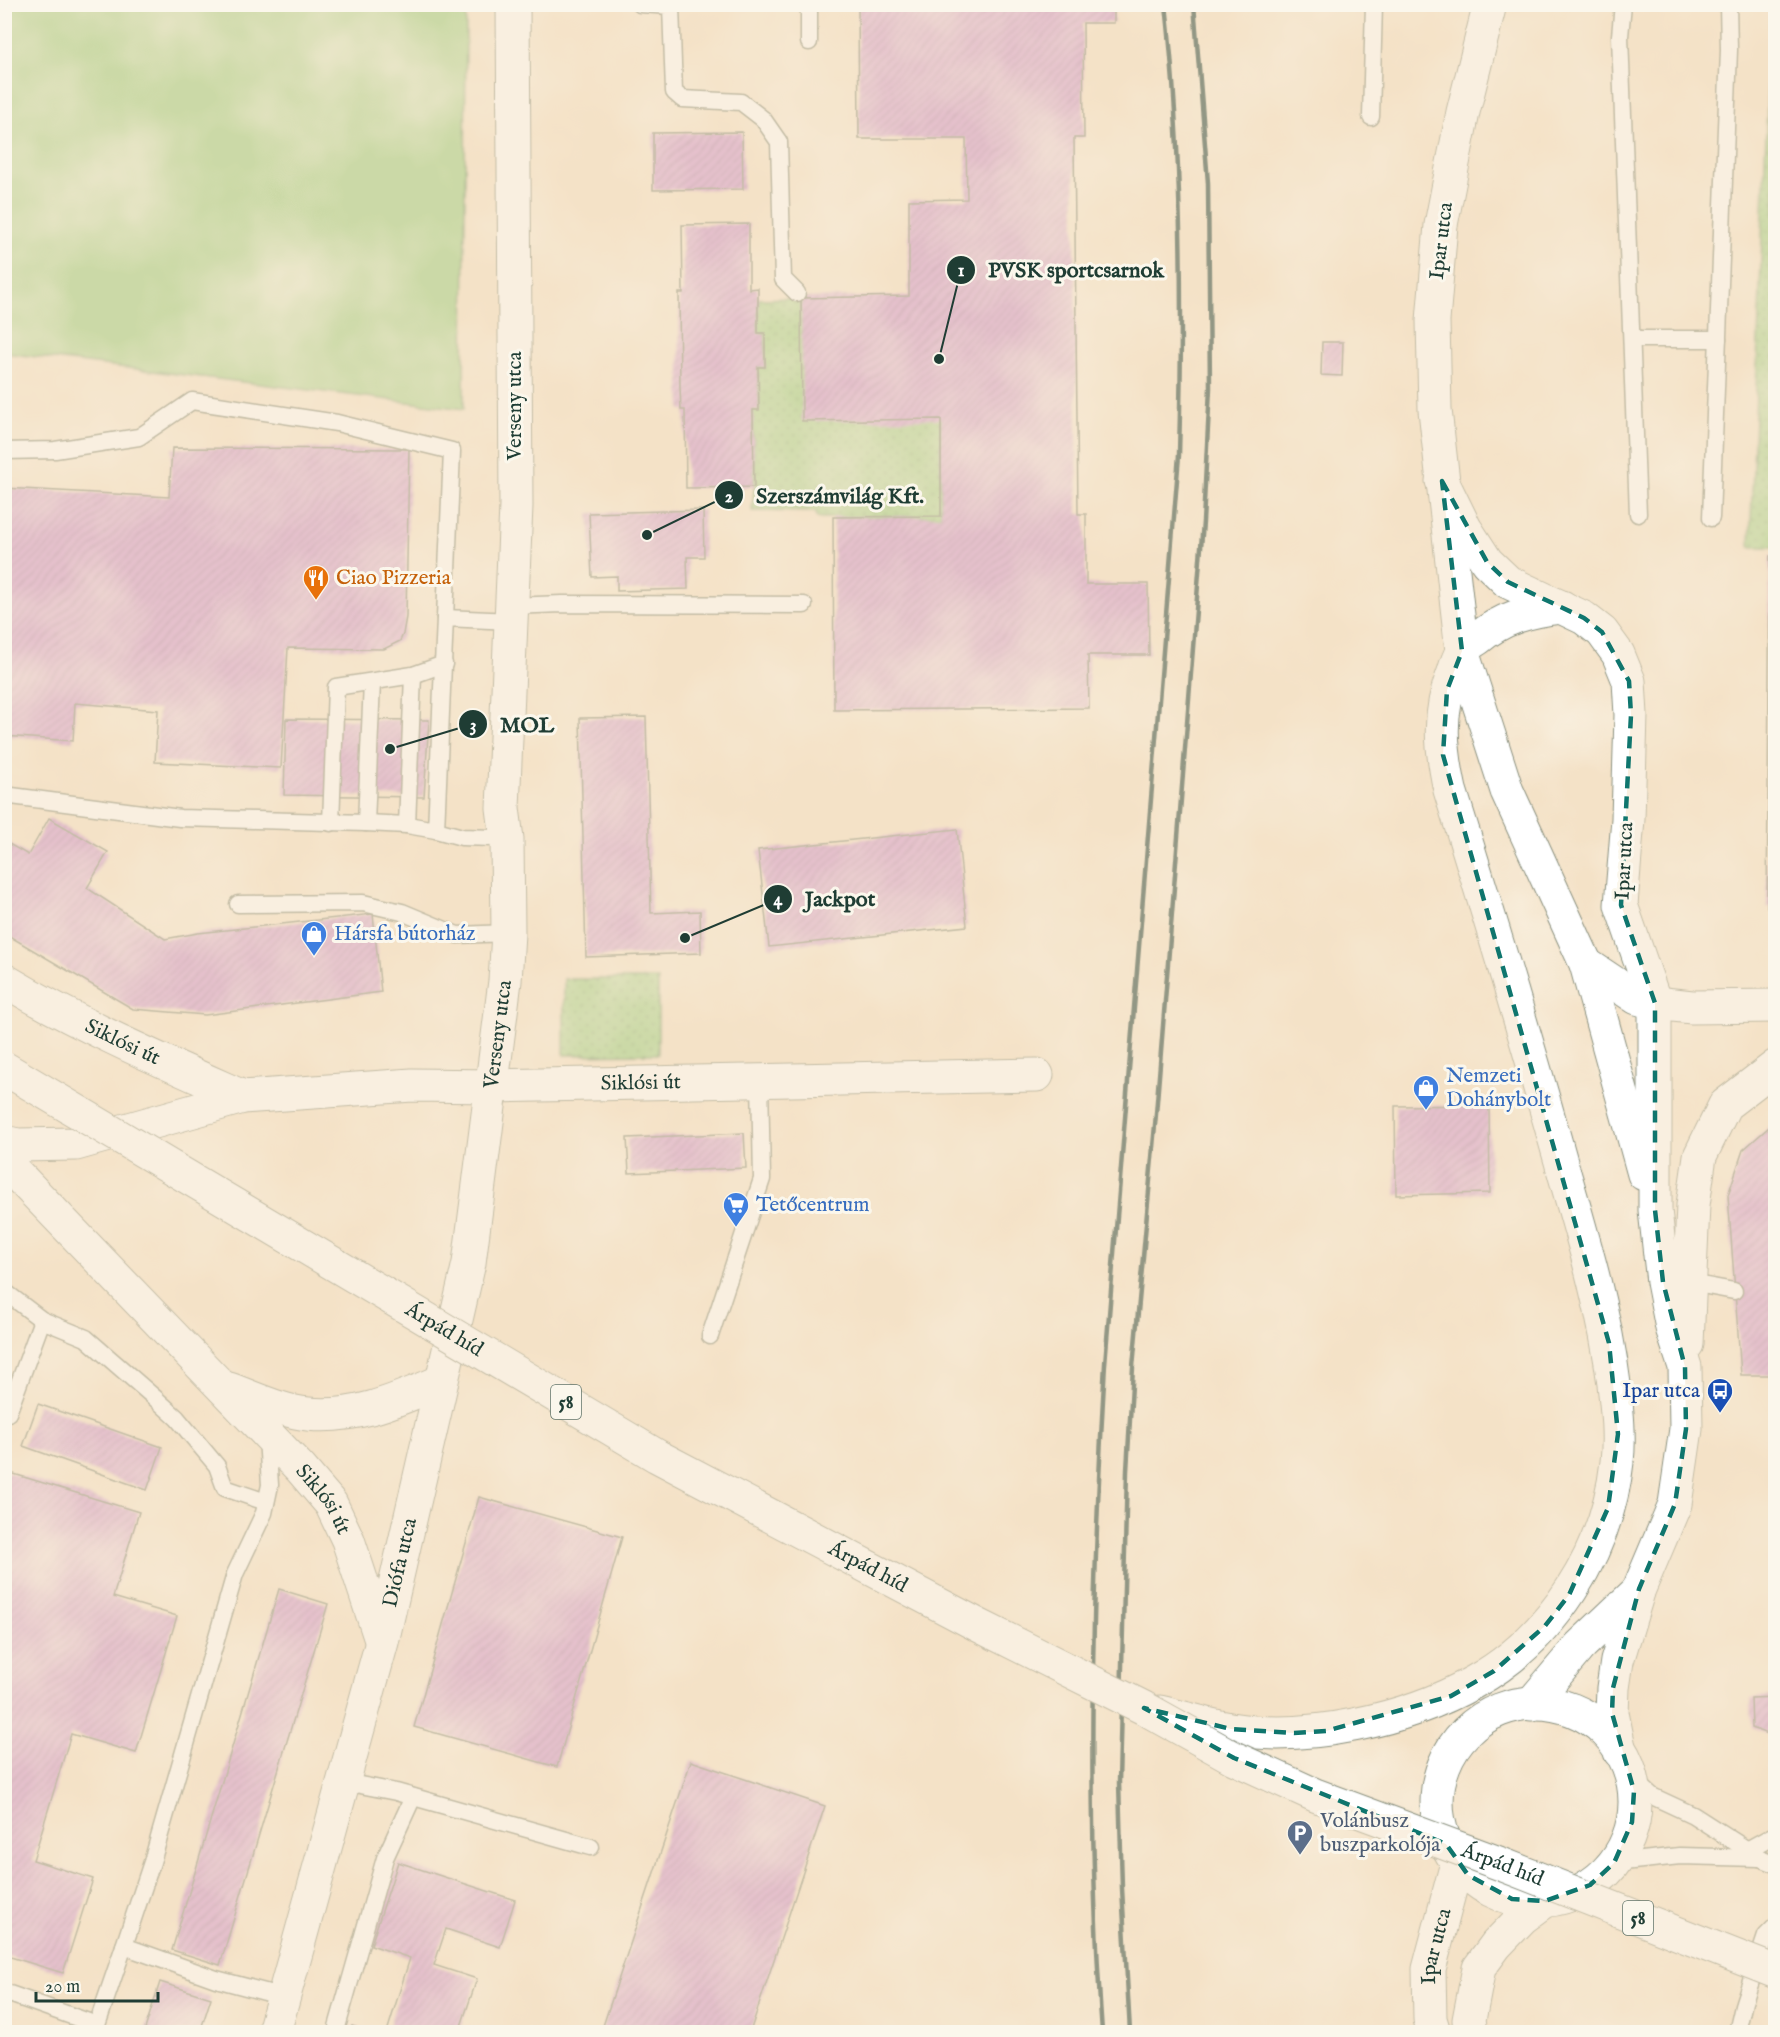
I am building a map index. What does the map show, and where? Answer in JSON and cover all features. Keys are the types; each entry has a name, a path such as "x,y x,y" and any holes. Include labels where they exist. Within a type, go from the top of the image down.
{"street":[{"name":"Verseny utca","path":"493,1086 484,985 497,934 507,839 498,823 512,614 516,506 513,4"},
{"name":"Ipar utca","path":"1490,4 1463,112 1441,225 1433,321 1435,410 1462,651 1507,791 1586,964 1654,1210"},
{"name":"Ipar utca","path":"1442,481 1465,528 1487,562 1508,582 1584,618 1602,632 1618,654 1629,681 1631,727 1628,819 1621,905 1655,1003 1654,1210 1665,1294 1672,1328 1686,1367 1686,1429 1675,1504 1639,1589 1617,1661 1613,1688 1612,1713 1634,1791 1632,1822 1628,1836 1614,1863 1590,1885 1576,1893 1545,1901 1512,1899 1481,1885 1457,1863 1442,1833 1437,1801 1438,1784 1450,1753 1479,1721 1509,1707 1549,1704 1582,1715 1610,1738 1626,1765"},
{"path":"1144,1708 1231,1729 1294,1733 1326,1731 1404,1712 1450,1696 1494,1671 1522,1650 1545,1626 1569,1595 1595,1546 1608,1508 1617,1461 1618,1434 1609,1343 1591,1265 1521,1020 1450,790 1443,755 1442,717 1447,690 1462,651 1488,629 1508,619 1535,609 1562,607"},
{"path":"1586,964 1637,999 1655,1003 1692,1007 1776,1005"},
{"name":"Siklósi út","path":"4,980 97,1031 243,1097"},
{"path":"1686,1367 1693,1205 1700,1156 1725,1105 1776,1066"},
{"name":"Árpád híd","path":"4,1068 657,1456 978,1625 1144,1708 1234,1758 1316,1795 1501,1864 1776,1972"},
{"name":"Siklósi út","path":"4,1142 18,1145 76,1144 243,1097 412,1085 493,1086 1037,1074"},
{"name":"Diófa utca","path":"274,2032 382,1642 469,1263 493,1086"},
{"name":"Siklósi út","path":"4,1161 301,1469 331,1504 348,1540 382,1642"},
{"name":"Siklósi út","path":"219,1385 279,1408 307,1414 342,1415 388,1404 440,1382"},
{"name":"Ipar utca","path":"1531,1704 1580,1646 1639,1589"},
{"name":"Ipar utca","path":"1434,2032 1431,2019 1429,1969 1457,1863"},
{"name":"Ipar utca","path":"1471,2032 1469,2020 1479,1968 1496,1945 1522,1918 1545,1901"}],"lane":[{"path":"640,4 671,6 674,92 682,99 741,102 763,119 779,142 783,279 797,293"},
{"path":"808,42 809,4"},
{"path":"1371,117 1374,4"},
{"path":"1623,4 1620,36 1638,514"},
{"path":"1711,519 1729,50 1728,4"},
{"path":"1632,339 1718,339"},
{"path":"4,451 55,450 139,437 192,401 337,423 452,451 436,831"},
{"path":"445,618 512,614 562,604 804,605"},
{"path":"331,823 336,687 413,675 444,664"},
{"path":"406,825 413,675"},
{"path":"366,823 372,682"},
{"path":"4,795 180,818 406,825 462,837 498,823"},
{"path":"238,904 363,903 402,912 457,935 497,934"},
{"path":"710,1336 762,1179 760,1080"},
{"path":"1691,1283 1734,1291"},
{"path":"4,1291 42,1320 86,1338 177,1418 217,1466 225,1488 266,1502"},
{"path":"8,1413 42,1320"},
{"path":"4,1992 97,2025 152,1862 235,1574 264,1513 270,1485 266,1434"},
{"path":"1626,1765 1652,1797 1693,1815 1753,1854 1776,1864"},
{"path":"345,1782 413,1797 591,1847"},
{"path":"337,2027 385,1858 413,1797"},
{"path":"1614,1863 1680,1856 1753,1854 1776,1834"},
{"path":"1737,2032 1744,2002 1766,1936 1776,1926"},
{"path":"124,1946 216,1979 284,1996"}],"highlighted area":[{"path":"1442,481 1487,562 1508,582 1584,618 1602,632 1629,681 1631,715 1621,905 1655,1003 1655,1210 1663,1282 1685,1367 1686,1429 1675,1504 1639,1589 1613,1688 1612,1713 1634,1791 1632,1822 1614,1863 1590,1885 1545,1901 1512,1899 1468,1875 1446,1844 1234,1758 1144,1708 1231,1729 1294,1733 1326,1731 1451,1696 1494,1671 1545,1626 1569,1595 1608,1508 1618,1434 1609,1343 1443,755 1447,690 1462,651"}],"green space":[{"path":"5,4 466,5 464,409 5,353"},
{"path":"1775,4 1776,547 1750,547 1771,5"},
{"path":"801,298 941,419 941,516 817,518 816,512 752,511 753,410 759,409 758,367 765,367 765,333 758,333 758,299"},
{"path":"564,979 658,979 658,1054 564,1055"}],"building":[{"path":"858,4 1114,4 1114,23 1083,23 1084,138 1074,138 1078,514 1086,514 1086,584 1148,584 1149,655 1088,655 1089,708 834,710 833,517 941,516 941,419 802,421 801,298 909,296 909,200 967,199 966,139 859,139"},
{"path":"742,132 743,189 653,190 653,133"},
{"path":"749,224 749,289 758,288 758,333 765,333 765,367 758,367 759,410 753,410 754,487 686,488 685,410 681,410 680,387 679,293 683,293 682,225"},
{"path":"1322,342 1343,342 1342,376 1321,375"},
{"path":"172,448 409,449 406,617 403,634 400,641 384,649 288,648 281,768 155,762 158,710 75,703 73,741 4,736 4,488 169,497"},
{"path":"703,510 704,557 687,557 688,589 617,591 617,576 592,577 589,513"},
{"path":"1770,556 1776,556 1776,907 1767,907"},
{"path":"646,717 651,913 700,911 701,953 586,957 580,718"},
{"path":"286,719 429,720 424,797 284,795"},
{"path":"49,818 108,852 87,888 165,939 198,933 373,914 381,992 205,1015 133,1009 4,933 4,841 28,855"},
{"path":"957,829 967,926 769,947 758,850"},
{"path":"1489,1105 1490,1193 1396,1195 1395,1106"},
{"path":"1776,1121 1776,1375 1741,1375 1728,1195 1743,1150"},
{"path":"744,1133 746,1168 629,1173 627,1138"},
{"path":"38,1404 162,1447 147,1490 23,1446"},
{"path":"4,1471 139,1512 113,1597 177,1616 136,1753 71,1734 33,1860 93,1879 63,1973 4,1955 7,1938 4,1937"},
{"path":"479,1497 622,1537 557,1767 414,1727"},
{"path":"279,1589 328,1604 220,1965 172,1950"},
{"path":"1776,1697 1776,1737 1752,1728 1751,1698"},
{"path":"691,1761 825,1806 750,2032 601,2032"},
{"path":"398,1862 515,1900 500,1947 446,1929 434,1965 477,1979 459,2032 387,2032 410,1958 371,1945"},
{"path":"160,1982 211,1998 200,2032 144,2032"},
{"path":"352,2026 370,2032 350,2032"}],"railway":[{"path":"1102,2032 1092,1782 1094,1615 1100,1448 1179,455 1180,230 1175,117 1166,4"},
{"path":"1130,2032 1119,1782 1127,1471 1133,1367 1156,1114 1203,522 1210,388 1208,183 1194,4"}],"place":[{"name":"PVSK sportcsarnok","path":"939,359"},
{"name":"Szerszámvilág Kft.","path":"647,535"},
{"name":"Ciao Pizzeria","path":"316,601"},
{"name":"MOL","path":"390,749"},
{"name":"Jackpot","path":"685,938"},
{"name":"Hársfa bútorház","path":"314,957"},
{"name":"Nemzeti Dohánybolt","path":"1426,1111"},
{"name":"Tetőcentrum","path":"736,1228"},
{"name":"Ipar utca","path":"1720,1414"},
{"name":"Volánbusz buszparkolója","path":"1300,1856"}]}
